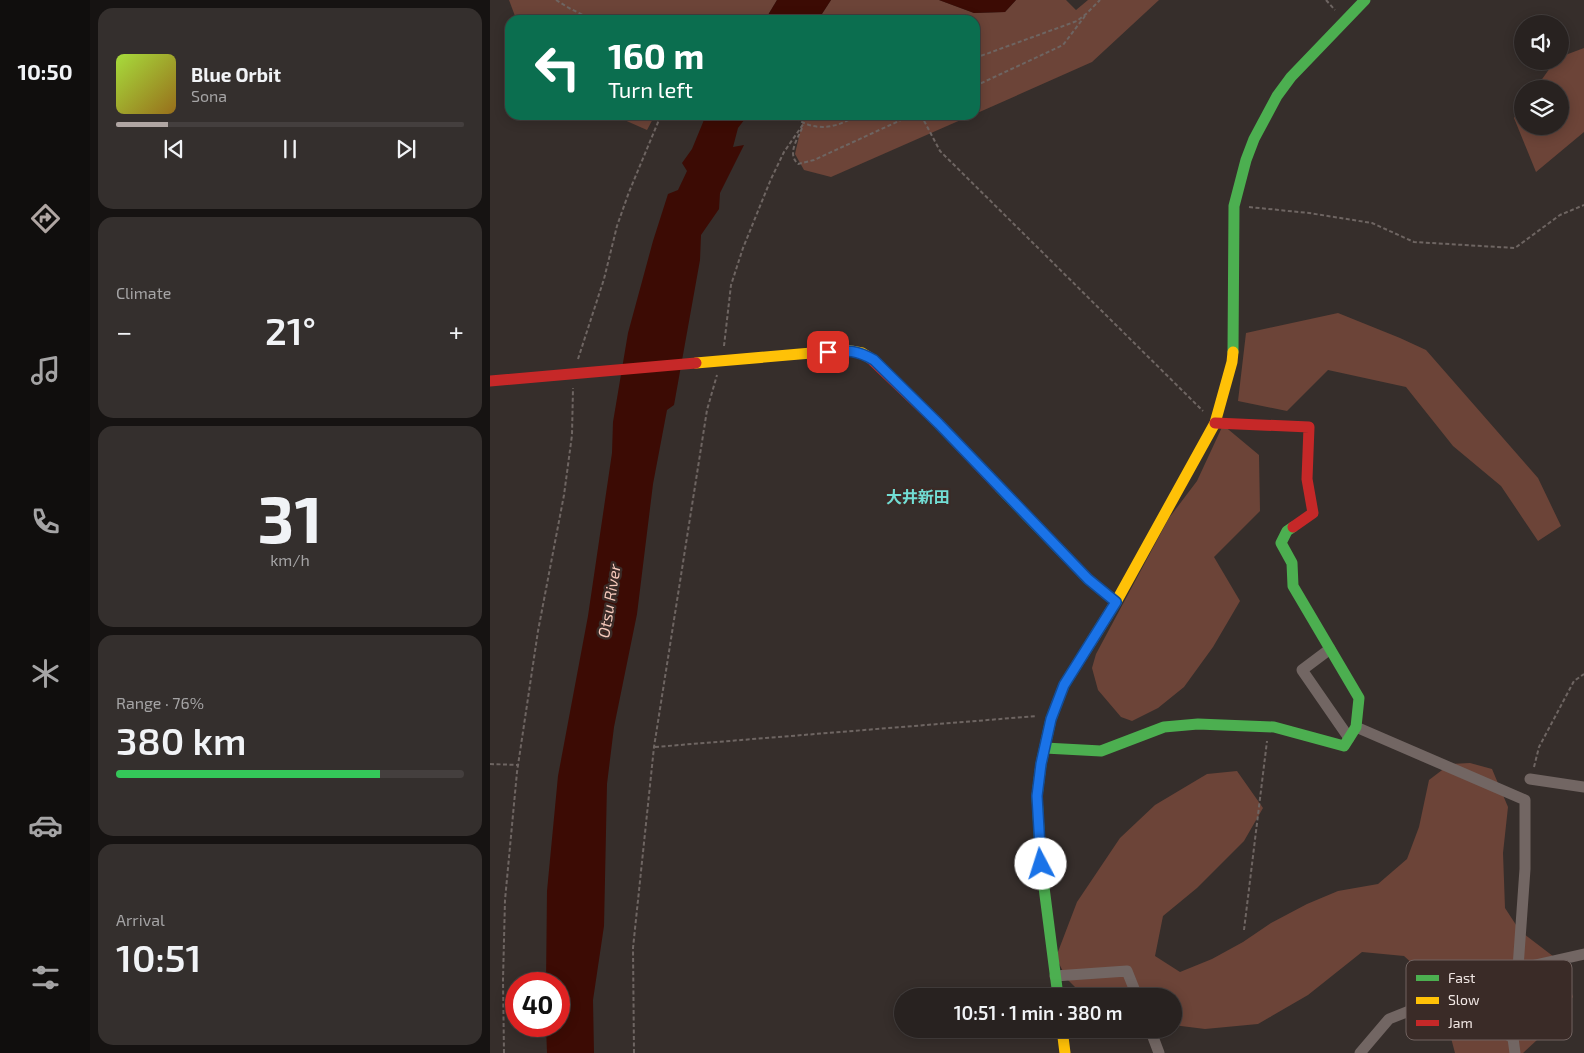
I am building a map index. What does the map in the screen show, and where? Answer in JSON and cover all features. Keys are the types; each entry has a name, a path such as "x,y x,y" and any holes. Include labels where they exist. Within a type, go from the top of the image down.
{"street":[{"path":"1057,988 1041,864 1037,796 1041,764 1051,719 1064,685 1116,602 1215,423 1232,362 1234,335 1234,206 1246,160 1254,139 1277,96 1309,57 1365,0"},
{"path":"490,381 846,350 862,353 874,360 939,424 1088,579 1116,602"},
{"path":"1045,748 1101,751 1164,727 1198,724 1269,727 1344,746 1356,727 1358,698 1293,586 1292,563 1281,543 1286,531 1312,513 1307,479 1309,427 1215,423"},
{"path":"1330,649 1302,670 1349,738"},
{"path":"1356,727 1525,800 1525,869 1519,960"},
{"path":"1530,779 1584,787"},
{"path":"1558,960 1584,954"},
{"path":"1056,976 1128,971 1134,988"},
{"path":"1361,1053 1389,1019 1406,1012"},
{"path":"1063,1038 1065,1053"},
{"path":"1153,1038 1159,1053"},
{"path":"1513,1040 1515,1053"}],"path":[{"path":"556,0 583,15"},
{"path":"980,56 1078,21 1100,0"},
{"path":"980,84 1063,45 1086,14"},
{"path":"504,1053 505,900 518,765 538,631 564,495 572,435 574,374 604,279 617,226 659,120"},
{"path":"800,120 815,126 826,127 841,124 848,120"},
{"path":"804,123 792,154 793,160 798,164 814,160 901,120"},
{"path":"924,120 940,151 1215,423"},
{"path":"634,1053 633,948 654,747 707,410 723,353 732,285 743,248 770,179 784,152 804,123"},
{"path":"1234,206 1310,213 1372,223 1414,242 1515,248 1560,215 1584,205"},
{"path":"1530,779 1540,747 1574,681 1584,674"},
{"path":"654,747 1041,716 1051,719"},
{"path":"1244,930 1269,727"},
{"path":"490,764 518,765"}],"shaded area":[{"path":"509,0 777,0 768,15 515,15"},
{"path":"831,0 939,0 974,13 1005,12 1016,0 1066,0 1076,10 1088,0 1159,0 1092,62 980,112 980,15 821,15"},
{"path":"1584,48 1584,132 1536,172 1521,135 1569,135 1569,80 1541,80 1549,70 1569,70 1569,54"},
{"path":"624,120 652,120 647,130"},
{"path":"803,120 961,120 831,177 804,170 795,154"},
{"path":"1338,313 1426,350 1538,478 1561,526 1538,541 1501,486 1453,446 1406,387 1328,370 1287,411 1238,401 1246,333"},
{"path":"1223,425 1259,455 1260,511 1214,557 1240,601 1213,647 1184,687 1158,708 1132,721 1121,717 1098,690 1092,668 1096,654 1169,518 1197,481"},
{"path":"1470,763 1492,769 1508,807 1503,853 1505,908 1520,931 1558,960 1408,960 1404,956 1362,952 1308,995 1258,1024 1205,1029 1182,1026 1182,988 1076,988 1066,978 1056,957 1077,902 1120,838 1155,805 1207,774 1237,771 1263,808 1244,841 1197,888 1163,916 1155,956 1180,972 1212,959 1243,942 1271,923 1307,904 1338,891 1378,884 1407,859 1419,827 1429,780 1450,764"},
{"path":"1452,1040 1537,1040 1523,1053 1455,1053"}],"water":[{"path":"777,0 831,0 821,15 768,15"},
{"path":"939,0 1016,0 1005,12 974,13"},
{"name":"Otsu River","path":"704,120 744,120 738,128 733,147 744,145 720,193 719,209 701,235 700,260 674,405 667,410 653,484 637,614 614,727 607,784 604,926 593,1000 594,1053 547,1053 546,1037 570,1037 570,972 546,972 547,891 558,776 588,616 612,453 613,422 628,333 668,194 678,190 687,171 682,163 692,149"}],"traffic: fast":[{"path":"1233,352 1234,206 1246,160 1254,139 1277,96 1291,77 1365,0"},
{"path":"1000,488 1088,579 1116,602"},
{"path":"1045,748 1101,751 1164,727 1198,724 1274,727 1344,746 1356,727 1359,698 1293,586 1292,563 1281,543 1287,531 1293,527"},
{"path":"1057,988 1041,864 1037,796 1041,764 1051,719 1064,685 1091,642"}],"traffic: slow":[{"path":"696,363 846,350 862,353 870,358"},
{"path":"1091,642 1116,602 1215,423 1233,352"},
{"path":"1063,1038 1065,1053"}],"traffic: jam":[{"path":"870,358 939,424 1000,488"},
{"path":"490,381 696,363"},
{"path":"1215,423 1309,427 1307,479 1313,513 1293,527"}],"district":[{"name":"大井新田","path":"918,497"}],"route":[{"path":"828,352 846,350 862,353 874,360 939,424 1096,587 1116,602 1064,685 1051,719 1041,764 1037,796 1041,864"}]}
